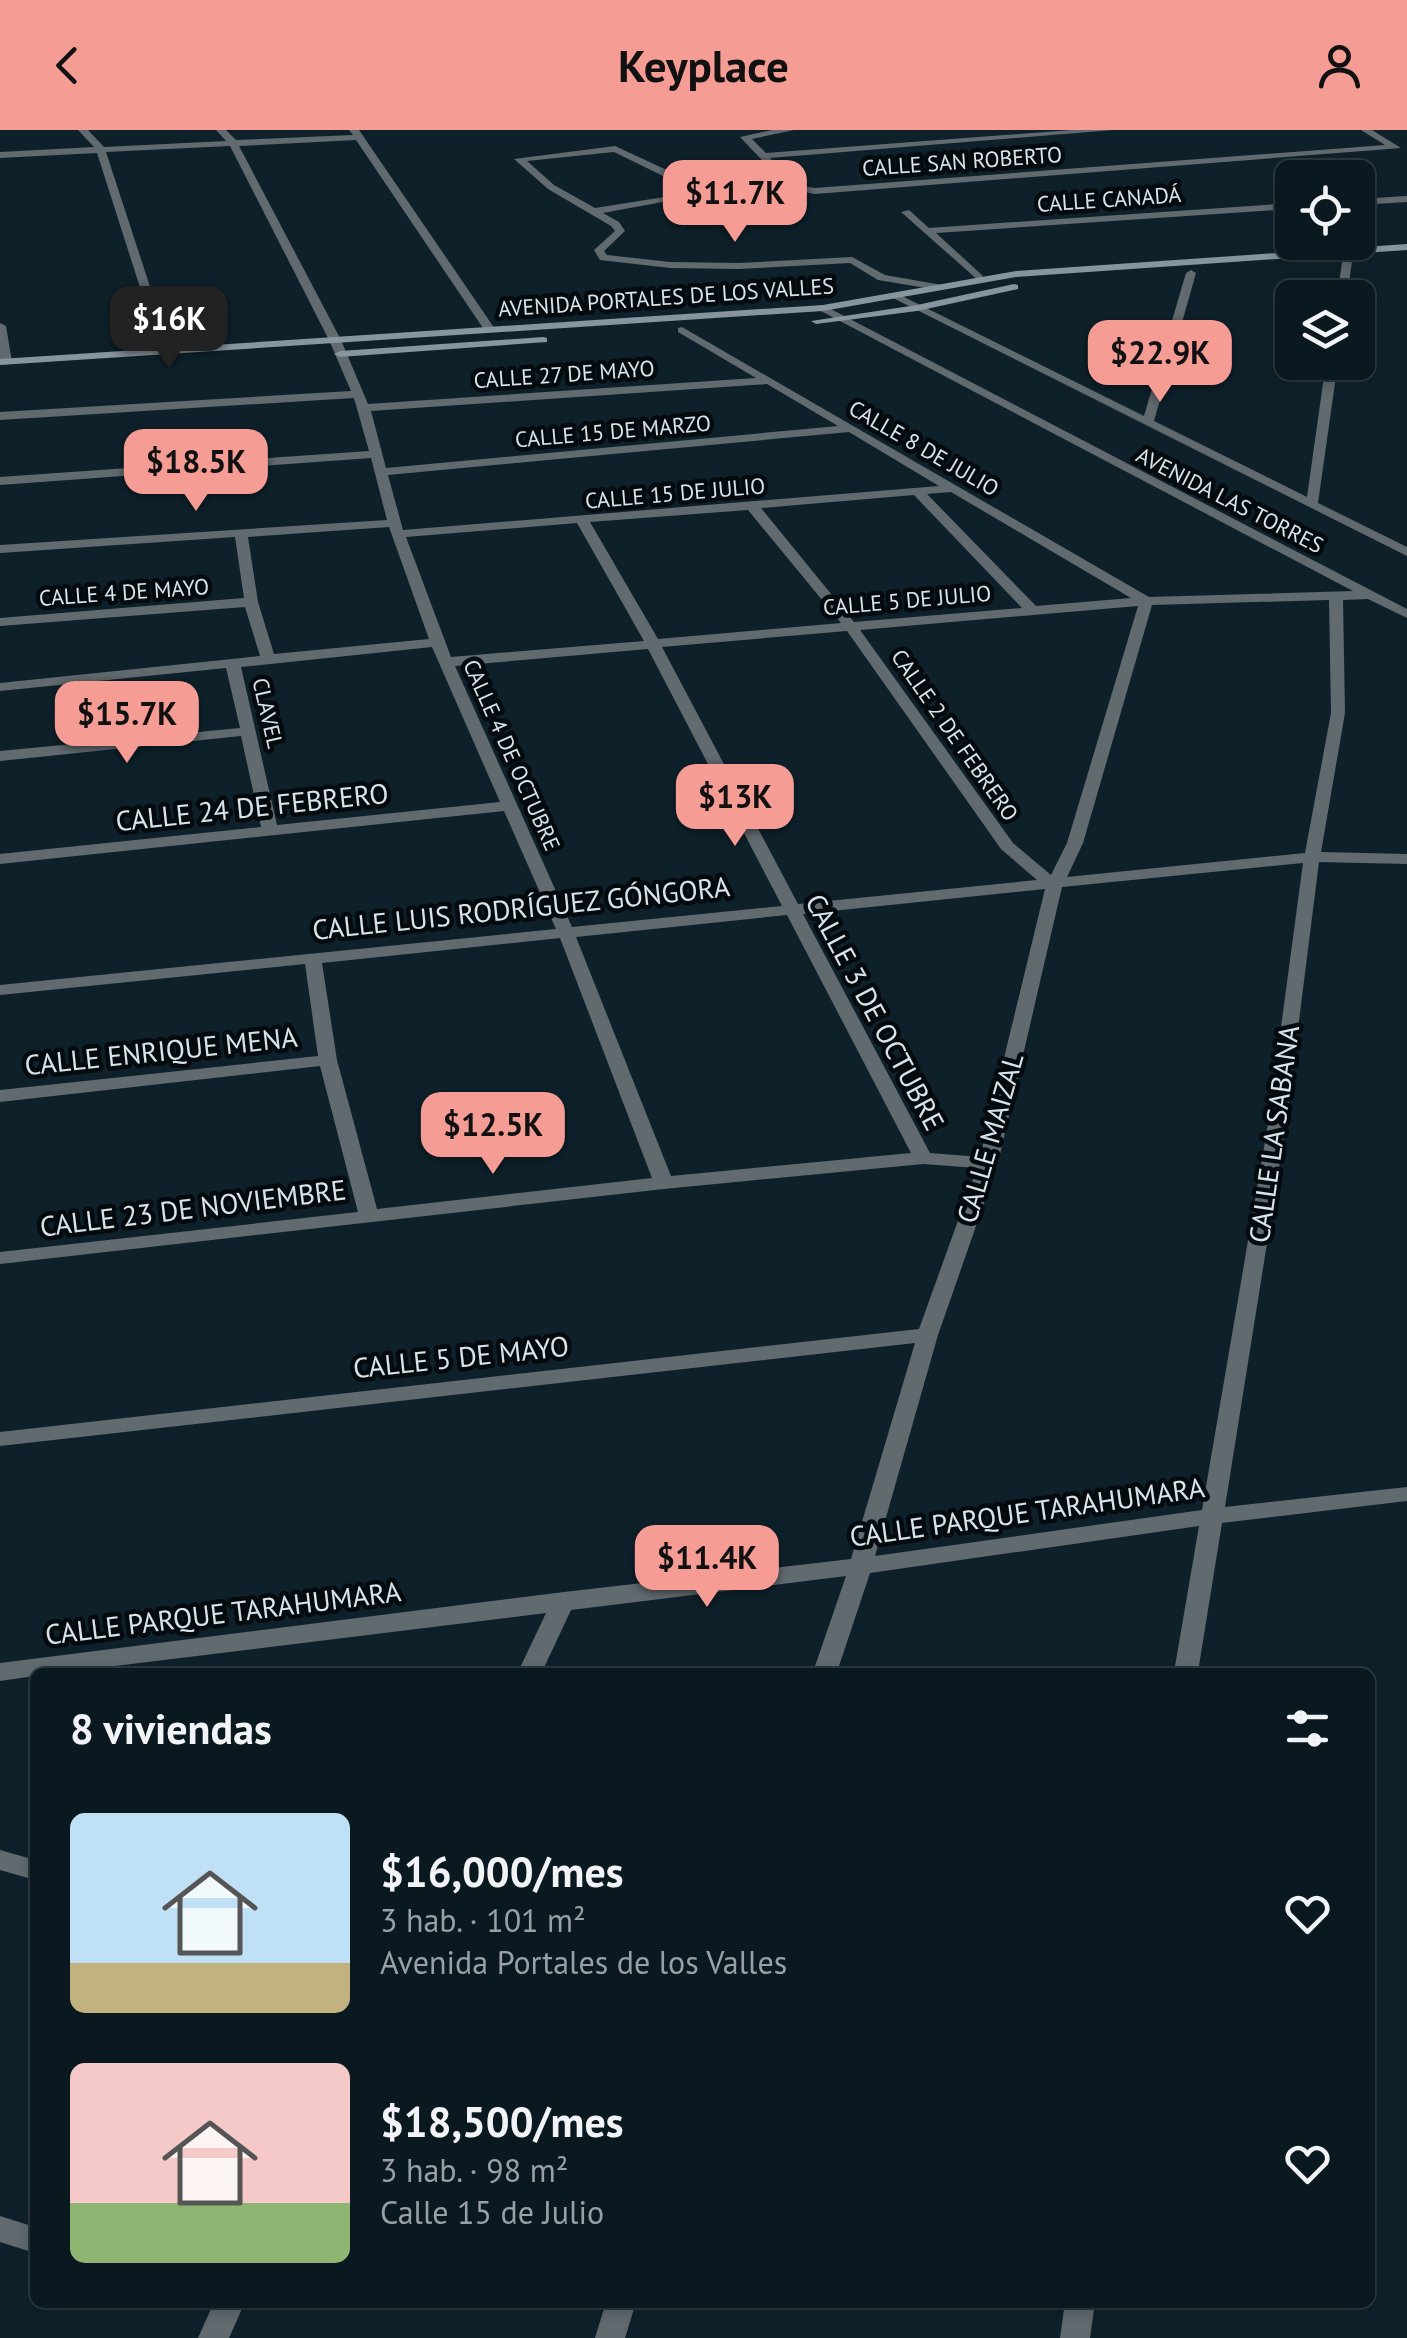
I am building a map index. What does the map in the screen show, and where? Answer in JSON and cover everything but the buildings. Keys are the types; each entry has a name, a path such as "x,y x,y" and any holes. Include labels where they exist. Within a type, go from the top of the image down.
{"street":[{"path":"82,130 100,148 165,350"},
{"name":"CALLE 4 DE OCTUBRE","path":"220,130 232,142 338,347 361,401 396,528 437,642 565,930 664,1182"},
{"path":"784,179 745,137 789,130"},
{"path":"766,156 1108,130"},
{"path":"1366,130 1407,153"},
{"path":"0,154 357,134 489,329"},
{"name":"CALLE SAN ROBERTO","path":"685,182 784,179 800,190 831,191 1395,147"},
{"path":"595,211 706,192 622,152 600,149 518,160 551,187 595,211 620,231 600,250 604,258 722,266 852,260 874,276 938,287"},
{"path":"1375,201 1407,198"},
{"name":"CALLE CANADÁ","path":"927,231 1275,207"},
{"path":"906,212 978,278"},
{"name":"AVENIDA PORTALES DE LOS VALLES","path":"1375,248 1407,247"},
{"name":"AVENIDA PORTALES DE LOS VALLES","path":"338,347 489,329 823,308 978,278 1275,255"},
{"name":"AVENIDA PORTALES DE LOS VALLES","path":"3,362 165,350 338,347 842,319 1047,283 1407,257"},
{"path":"1344,280 1345,260"},
{"path":"1148,422 1191,272"},
{"name":"AVENIDA LAS TORRES","path":"894,296 1407,552"},
{"name":"AVENIDA LAS TORRES","path":"823,308 1407,614"},
{"path":"0,326 3,362"},
{"name":"CALLE 8 DE JULIO","path":"682,330 1146,601"},
{"path":"1312,503 1329,380"},
{"name":"CALLE 27 DE MAYO","path":"0,416 767,381"},
{"name":"CALLE 15 DE MARZO","path":"381,472 848,429"},
{"path":"0,481 374,454"},
{"name":"CALLE 15 DE JULIO","path":"0,549 241,533 582,520 956,488"},
{"path":"918,492 1034,612"},
{"name":"CALLE 2 DE FEBRERO","path":"753,507 852,627 1007,846 1054,886"},
{"name":"CALLE 3 DE OCTUBRE","path":"582,520 652,642 923,1158"},
{"path":"241,533 251,602 268,660"},
{"name":"CALLE LA SABANA","path":"1187,1668 1278,1124 1312,858 1338,713 1336,594"},
{"name":"CALLE 5 DE JULIO","path":"448,662 1146,601 1370,595"},
{"name":"CALLE MAIZAL","path":"826,1668 861,1566 928,1335 988,1162 1054,886 1075,843 1146,601"},
{"name":"CALLE 4 DE MAYO","path":"0,622 251,602"},
{"path":"0,686 437,642"},
{"name":"CLAVEL","path":"233,664 270,830"},
{"path":"0,756 250,730"},
{"name":"CALLE 24 DE FEBRERO","path":"0,859 510,806"},
{"name":"CALLE LUIS RODRÍGUEZ GÓNGORA","path":"0,990 565,930 1054,886 1312,858 1407,858"},
{"path":"312,956 328,1060 369,1216"},
{"name":"CALLE ENRIQUE MENA","path":"0,1096 328,1060"},
{"name":"CALLE 23 DE NOVIEMBRE","path":"0,1258 664,1182 923,1158 988,1162"},
{"name":"CALLE 5 DE MAYO","path":"0,1439 928,1335"},
{"name":"CALLE PARQUE TARAHUMARA","path":"31,1668 1407,1494"},
{"path":"532,1668 564,1600"},
{"name":"CALLE PARQUE TARAHUMARA","path":"0,1672 30,1668"},
{"path":"0,1860 30,1869"},
{"path":"0,2229 30,2238"},
{"path":"213,2338 227,2308"},
{"path":"610,2338 618,2308"},
{"path":"1074,2338 1079,2308"}]}
